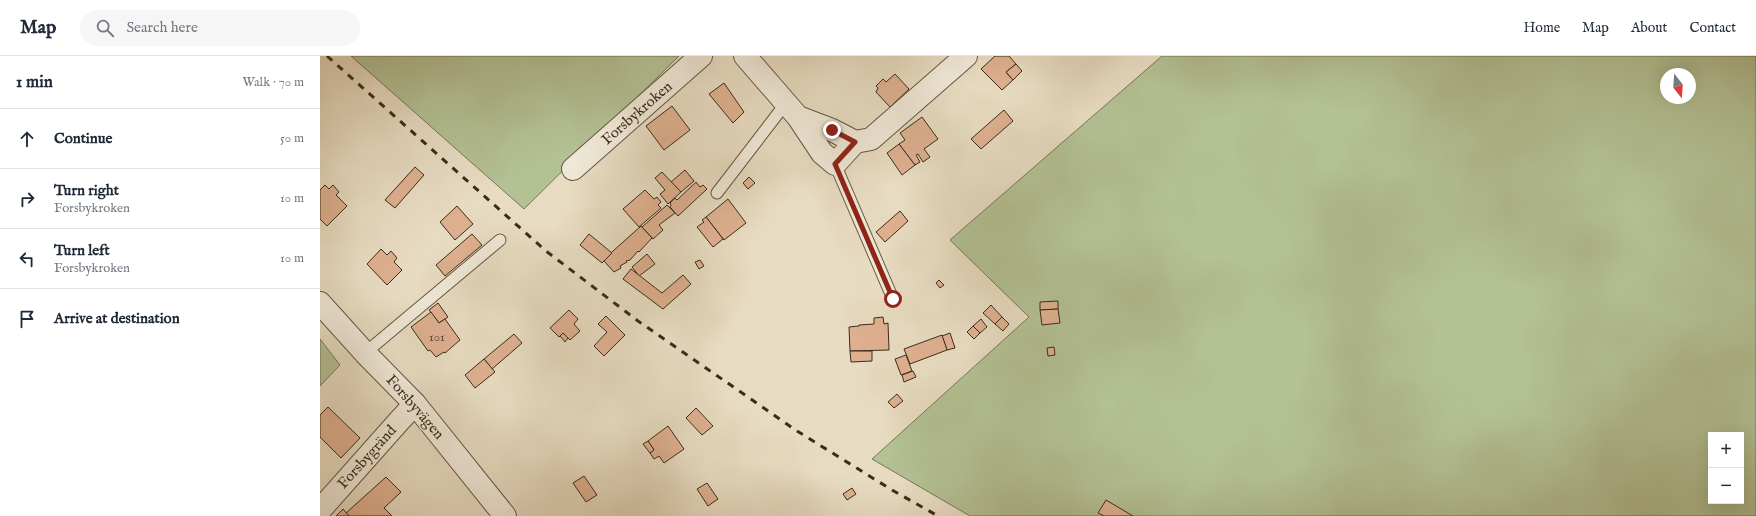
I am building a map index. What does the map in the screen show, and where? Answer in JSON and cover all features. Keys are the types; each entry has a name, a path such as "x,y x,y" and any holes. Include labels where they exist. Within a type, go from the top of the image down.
{"street":[{"name":"Forsbykroken","path":"573,169 701,56"},
{"path":"745,56 792,110 822,153 835,164 855,142"},
{"path":"792,110 855,142 872,139 966,56"},
{"name":"Forsbyvägen","path":"320,303 365,353 415,404 505,516"},
{"name":"Forsbygränd","path":"320,510 415,404"}],"lane":[{"path":"717,193 792,110"},
{"path":"835,164 893,299"},
{"path":"365,353 500,240"}],"green space":[{"path":"351,56 679,56 524,209"},
{"path":"1162,56 1756,56 1756,516 970,516 872,459 1029,317 950,240"},
{"path":"320,339 340,365 320,386"}],"building":[{"path":"995,56 1009,56 1016,64 1006,72 1013,80 1002,90 981,69"},
{"path":"1016,64 1022,71 1013,80 1006,72"},
{"path":"895,74 909,89 890,107 876,92 878,88 876,86 883,79 886,82"},
{"path":"724,83 744,112 733,123 709,94"},
{"path":"672,106 690,130 664,150 646,126"},
{"path":"1004,110 1013,121 981,149 971,139"},
{"path":"922,117 938,139 924,149 930,157 923,162 918,154 916,155 920,162 915,165 899,144 905,140 900,133"},
{"path":"899,144 915,165 902,175 887,153"},
{"path":"415,167 424,175 395,208 385,200"},
{"path":"685,170 694,181 681,192 671,182"},
{"path":"662,172 681,192 668,204 660,194 665,190 655,178"},
{"path":"749,177 755,183 748,189 743,183"},
{"path":"696,182 700,187 703,185 707,189 678,216 670,207 670,203 675,198 677,200"},
{"path":"325,185 329,189 333,185 339,192 336,195 347,206 327,226 320,219 320,190"},
{"path":"645,190 654,199 657,197 661,202 658,205 661,208 639,227 623,209"},
{"path":"728,199 746,223 724,240 706,217"},
{"path":"667,205 675,213 659,225 663,230 653,239 642,227"},
{"path":"457,206 473,224 455,240 440,222"},
{"path":"900,211 908,221 885,242 876,232"},
{"path":"706,217 723,239 713,247 697,227 704,222 702,220"},
{"path":"641,226 652,238 639,252 638,251 630,260 626,261 627,262 620,266 621,268 614,272 603,260"},
{"path":"472,234 482,245 445,276 436,265"},
{"path":"589,234 612,253 602,263 580,245"},
{"path":"381,249 387,255 391,251 397,258 394,262 402,270 387,285 367,264"},
{"path":"647,254 655,264 639,276 632,267"},
{"path":"700,260 704,266 699,269 695,262"},
{"path":"631,269 662,293 683,275 691,284 663,309 623,279"},
{"path":"939,280 944,285 940,288 936,283"},
{"path":"1058,301 1058,309 1040,310 1040,302"},
{"path":"438,303 448,317 439,323 429,310"},
{"path":"991,305 1002,317 995,324 983,313"},
{"path":"1058,309 1060,323 1042,325 1040,310"},
{"path":"569,310 578,319 574,324 580,331 570,340 563,333 559,337 550,328"},
{"path":"431,312 439,323 445,319 460,340 445,353 444,352 436,357 430,350 428,351 411,327"},
{"path":"606,316 625,335 604,356 594,346 607,332 598,324"},
{"path":"883,317 884,324 888,323 889,350 850,351 849,327 874,324 874,318"},
{"path":"1002,317 1009,324 1003,331 995,324"},
{"path":"981,319 987,327 980,333 973,326"},
{"path":"973,326 980,333 974,339 967,332"},
{"path":"563,333 568,338 565,342 560,336"},
{"path":"950,333 955,348 947,350 942,336"},
{"path":"514,334 522,343 492,369 484,359"},
{"path":"942,335 947,350 910,364 904,349"},
{"path":"1054,347 1055,355 1048,356 1047,348"},
{"path":"850,351 872,351 872,361 851,362"},
{"path":"906,355 912,371 901,375 895,359"},
{"path":"484,359 495,372 475,388 465,375"},
{"path":"913,371 916,377 904,382 902,375"},
{"path":"897,394 903,401 894,408 888,402"},
{"path":"328,407 360,438 341,458 320,437 320,415"},
{"path":"696,408 713,426 702,435 686,418"},
{"path":"668,426 684,449 664,463 659,456 654,459 650,453 654,450 648,441"},
{"path":"648,441 654,450 650,453 643,444"},
{"path":"584,476 597,495 586,502 573,483"},
{"path":"386,477 401,492 384,508 392,516 349,516 346,513"},
{"path":"707,483 718,499 708,506 697,489"},
{"path":"852,488 856,494 847,500 843,494"},
{"path":"1106,500 1133,516 1104,516 1098,513"},
{"path":"343,509 349,516 336,516"}],"railway":[{"path":"327,56 546,251 638,321 797,431 892,490 938,516"}],"route":[{"path":"832,130 855,142 835,164 893,299"}]}
